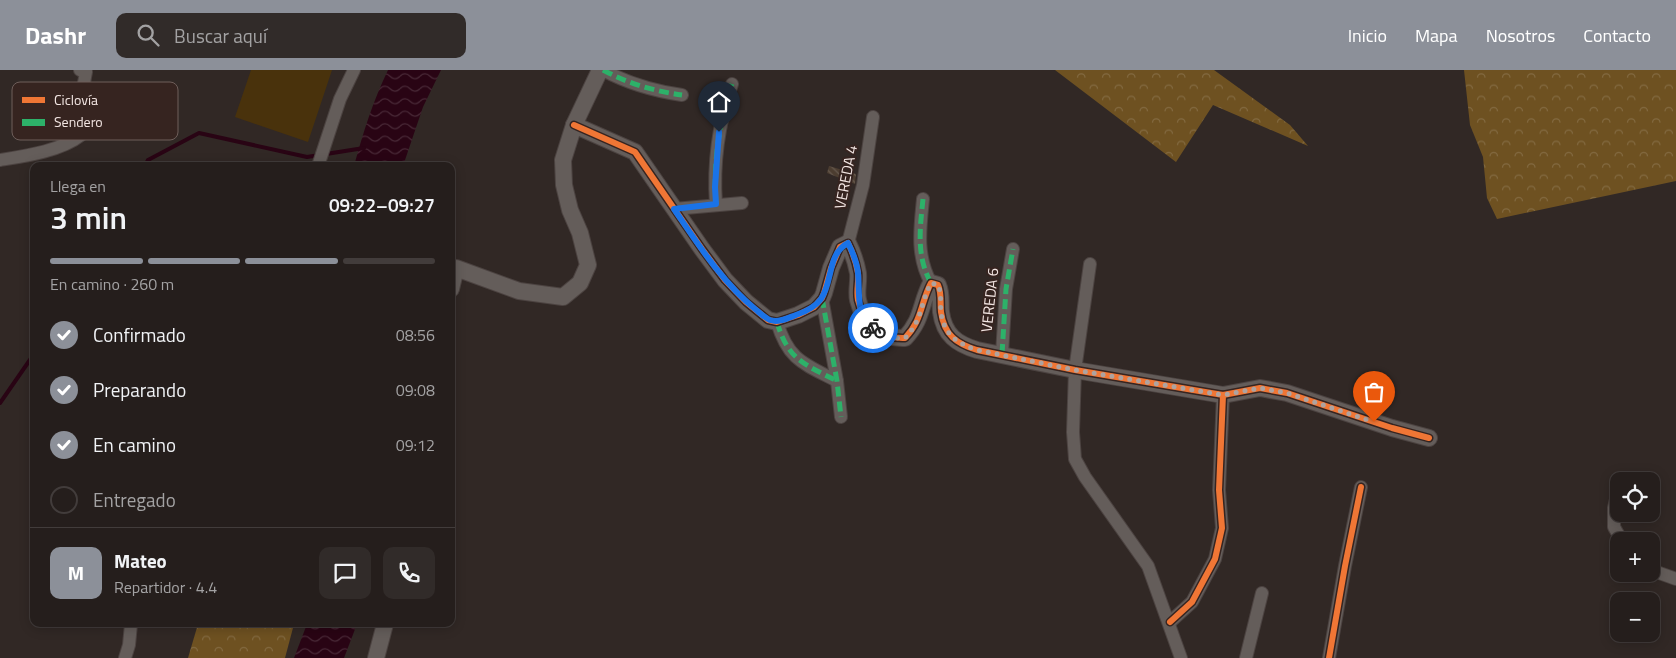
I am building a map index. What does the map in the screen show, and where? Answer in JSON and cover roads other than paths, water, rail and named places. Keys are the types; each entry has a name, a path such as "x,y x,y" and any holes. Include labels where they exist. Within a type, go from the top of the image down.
{"street":[{"path":"80,70 86,72 84,82"},
{"path":"319,162 340,99 354,70"},
{"path":"455,272 456,268 519,291 563,297 580,283 588,265 580,233 570,210 564,185 563,160 574,125 601,70 654,91 682,95"},
{"path":"716,204 715,187 719,132 732,84"},
{"name":"VEREDA 4","path":"848,243 863,185 873,117"},
{"path":"574,125 635,152 725,280 746,302 768,320 777,322 814,307 822,298 840,247 848,243 858,274 858,300 868,324 891,338 905,338 915,327 926,292 931,283"},
{"path":"0,160 27,156 74,140"},
{"path":"923,199 919,238 924,271 931,283 938,285 941,291 941,313 945,327 952,338 963,346 1075,370 1223,395 1260,388 1287,393 1392,428 1429,438"},
{"path":"674,209 742,202"},
{"name":"VEREDA 6","path":"1002,354 1006,289 1013,249"},
{"path":"1090,264 1075,370 1073,432 1075,459 1085,478 1148,566 1170,622 1181,658"},
{"path":"822,298 837,381 841,417"},
{"path":"777,322 782,340 801,362 837,381"},
{"path":"1170,622 1192,602 1215,559 1222,528 1219,490 1223,395"},
{"path":"1329,658 1361,487"},
{"path":"1660,573 1676,579"},
{"path":"1246,658 1262,593"},
{"path":"125,658 131,627"},
{"path":"376,658 384,627"}],"water":[{"path":"388,70 441,70 423,107 404,162 355,162 378,93"},
{"path":"306,627 356,627 344,658 294,658"}],"waterway":[{"path":"147,162 199,133 307,157 364,148"},
{"path":"0,403 30,360"}]}
